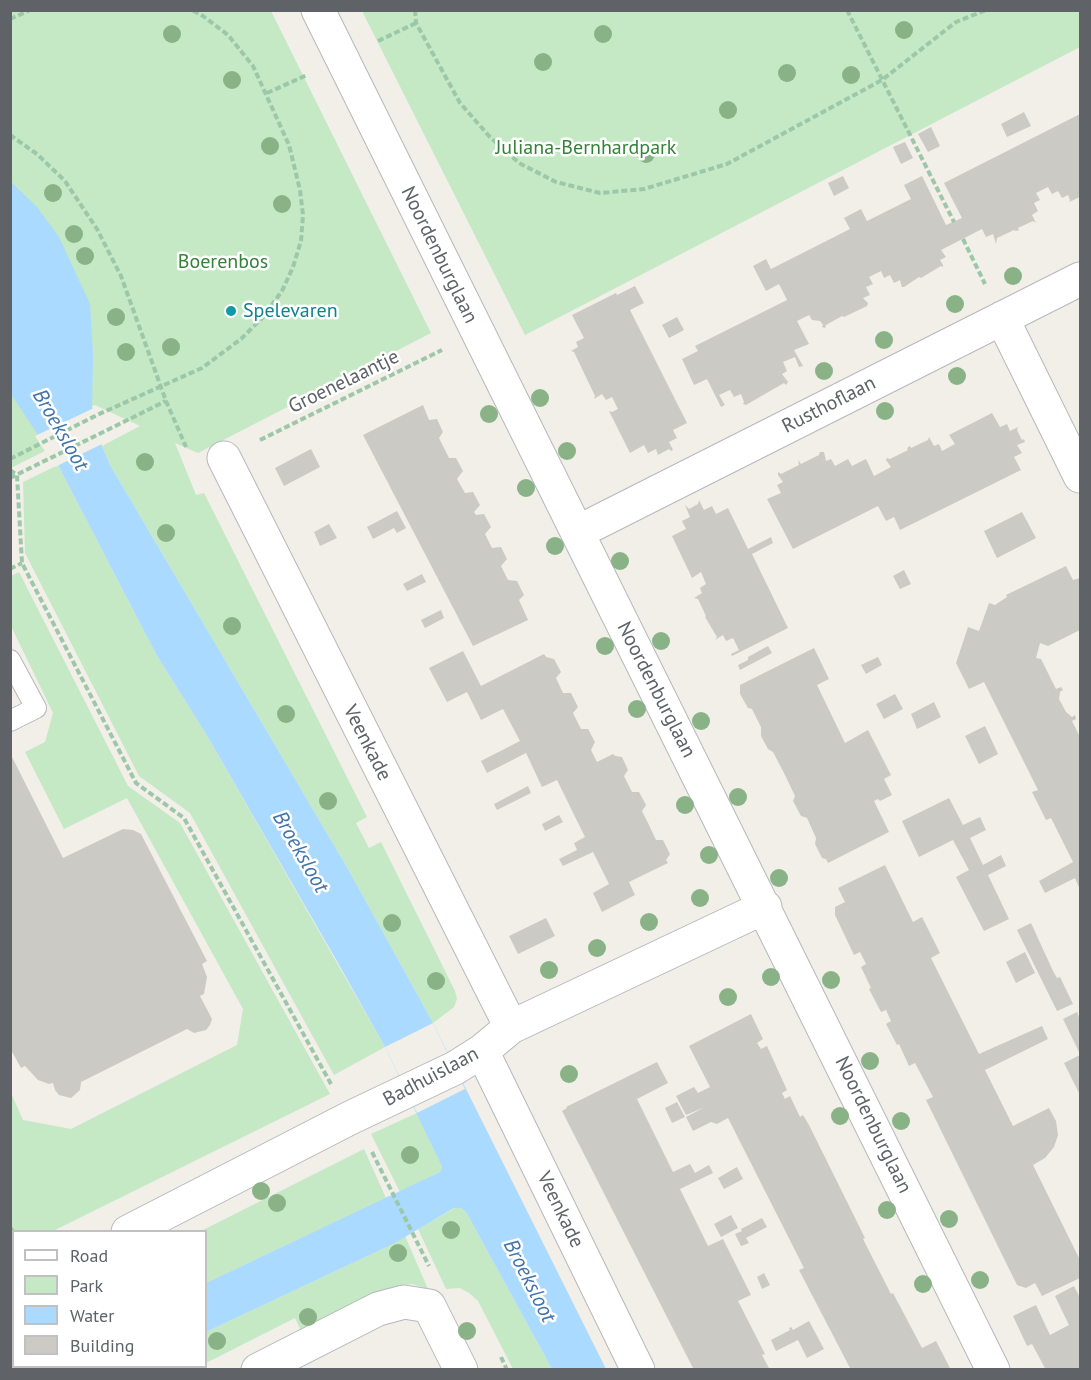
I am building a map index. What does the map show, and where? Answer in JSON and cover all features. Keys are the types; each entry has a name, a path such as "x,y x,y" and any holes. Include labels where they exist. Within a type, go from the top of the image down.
{"street":[{"name":"Noordenburglaan","path":"318,10 993,1370"},
{"name":"Rusthoflaan","path":"578,532 1080,279"},
{"path":"1002,318 1080,476"},
{"name":"Veenkade","path":"224,458 511,1027"},
{"name":"Badhuislaan","path":"132,1230 468,1060 511,1027 765,907"},
{"name":"Veenkade","path":"468,1060 638,1370"},
{"path":"258,1370 378,1309 404,1302 429,1306 461,1370"}],"lane":[{"path":"10,660 36,708 10,721"}],"path":[{"path":"10,19 30,10"},
{"path":"10,459 98,415 202,368 241,339 263,317 282,291 293,267 301,241 303,215 300,190 289,145 254,66 228,35 192,10"},
{"path":"415,10 416,23 454,94 489,136 519,163 556,182 600,193 644,189 727,164 882,80 956,22 986,10"},
{"path":"847,10 954,222"},
{"path":"10,135 37,154 64,181 97,229 121,276 166,401 10,478"},
{"path":"963,239 1002,318"},
{"name":"Groenelaantje","path":"224,458 477,332"},
{"path":"10,470 17,475"},
{"path":"17,475 22,563 136,783 184,818 350,1118"},
{"path":"10,569 22,563"},
{"path":"392,1191 414,1234"}],"green space":[{"name":"Boerenbos","path":"10,11 271,11 431,333 198,453 175,443 196,495 204,493 367,817 356,823 369,848 381,842 455,991 457,999 454,1007 433,1023 348,869 110,465 102,446 140,426 95,405 92,406 11,197"},
{"name":"Juliana-Bernhardpark","path":"362,11 1080,11 1080,47 525,335"},
{"path":"10,318 77,435 11,468 10,468"},
{"path":"58,465 156,654 206,734 385,1047 334,1075 190,813 139,776 25,553 23,482"},
{"path":"19,572 128,786 180,823 330,1094 55,1230 12,1230 11,1253 11,1093 23,1120 71,1129 237,1045 243,1009 127,798 64,829 25,752 45,742 53,713 11,626 11,576"},
{"path":"417,1113 442,1167 440,1172 400,1192 371,1134"},
{"path":"364,1149 386,1198 207,1283 207,1230 203,1230"},
{"path":"455,1208 461,1208 466,1212 552,1369 513,1369 478,1301 460,1288 446,1289 418,1229"},
{"path":"405,1236 428,1289 412,1284 401,1285 303,1335 295,1318 207,1362 207,1332 393,1244"}],"water":[{"name":"Broeksloot","path":"10,181 37,207 59,237 90,304 93,355 92,406 102,446 110,465 348,869 433,1023 606,1369 552,1369 466,1212 461,1208 454,1208 393,1244 207,1332 207,1283 440,1172 442,1167 385,1047 206,734 156,654 58,465 11,394"}],"pier":[{"path":"94,408 104,443 55,467 35,436"},
{"path":"433,1023 465,1089 417,1113 385,1047"}],"building":[{"path":"1024,112 1031,126 1007,137 1001,124"},
{"path":"1080,114 1080,197 1069,202 1068,195 1062,198 1058,191 1052,194 1048,187 1036,193 1040,200 1034,203 1038,211 1032,215 1036,223 1033,221 1018,228 1019,230 997,238 996,244 993,234 986,237 982,229 941,250 946,257 940,260 943,267 919,277 904,287 900,280 894,283 890,275 884,278 881,271 869,277 873,284 866,287 870,295 863,298 868,303 867,306 842,316 826,325 825,328 822,327 820,321 812,320 809,315 797,321 809,344 794,350 803,366 799,367 795,357 783,362 787,371 782,374 788,382 786,385 784,383 746,405 743,404 741,394 734,397 730,390 719,395 725,405 721,407 707,379 694,385 682,359 698,351 695,346 787,300 779,284 766,291 753,266 766,259 771,269 850,229 844,218 861,209 867,221 911,199 904,185 922,176 946,225 962,218 944,183"},
{"path":"931,127 940,146 928,152 918,134"},
{"path":"905,142 913,158 901,164 893,147"},
{"path":"843,176 849,188 834,196 828,183"},
{"path":"635,286 644,303 630,310 687,423 673,430 677,438 669,442 673,450 669,449 658,455 656,449 648,453 644,445 630,453 609,411 618,409 612,397 606,400 602,394 594,399 595,396 574,352 571,351 578,347 576,342 584,338 572,315"},
{"path":"677,317 684,330 669,338 662,325"},
{"path":"423,405 429,420 437,419 443,432 439,438 449,458 456,458 463,471 457,479 465,493 473,492 480,505 474,512 476,515 484,514 491,527 485,534 492,548 501,547 507,559 501,566 508,580 517,581 524,595 519,600 528,620 473,646 363,435"},
{"path":"992,413 1000,427 1007,424 1010,431 1018,427 1017,430 1025,442 1017,445 1022,453 1014,457 1021,470 900,530 894,517 886,521 878,506 793,549 767,499 781,493 777,485 783,482 778,472 781,474 799,465 798,460 801,464 819,455 820,452 824,452 826,461 831,459 835,466 848,459 852,466 866,459 874,476 891,467 887,458 890,459 908,450 910,446 911,448 928,440 929,437 934,446 939,444 942,451 955,444 949,435"},
{"path":"311,449 320,467 284,486 275,468"},
{"path":"699,500 704,510 712,506 716,514 728,508 748,549 771,537 773,543 752,554 788,628 732,656 731,654 739,650 733,638 726,641 723,635 715,640 717,637 698,599 694,598 702,593 700,588 706,584 701,572 692,578 672,536 686,529 682,521 690,517 685,505 689,509 698,504"},
{"path":"397,511 406,528 397,533 394,528 373,539 367,527"},
{"path":"1022,512 1036,538 997,558 984,531"},
{"path":"329,524 337,538 320,546 314,532"},
{"path":"1066,566 1073,580 1080,578 1080,630 1048,646 1040,643 1036,658 1041,659 1056,689 1061,687 1063,690 1060,692 1059,699 1066,712 1072,717 1075,715 1076,719 1072,721 1080,737 1080,890 1075,878 1045,893 1039,881 1073,862 1051,818 1046,820 1032,792 1038,790 984,682 969,689 956,663 968,627 979,631 989,603 995,605 1007,597 1006,595"},
{"path":"904,570 911,584 900,589 893,576"},
{"path":"422,574 426,582 407,591 403,584"},
{"path":"441,610 444,618 425,628 421,620"},
{"path":"768,646 772,653 740,670 738,665"},
{"path":"814,648 829,679 817,685 845,743 868,730 891,775 884,779 892,795 880,801 878,799 874,801 889,832 828,863 822,858 815,844 816,838 807,818 801,816 793,801 795,796 773,752 768,749 761,736 761,727 752,709 748,708 740,694 740,685"},
{"path":"463,651 481,686 544,654 554,659 561,672 556,678 563,693 571,693 578,707 573,713 581,729 588,729 595,742 591,750 597,762 613,754 622,757 628,770 624,776 632,792 639,792 646,805 642,811 656,840 663,840 670,854 666,860 668,863 629,882 635,895 602,912 593,893 609,884 593,852 563,866 559,859 577,850 574,843 585,837 557,780 542,787 526,753 487,773 481,761 520,741 503,709 481,720 467,692 447,702 429,668"},
{"path":"878,657 882,665 866,674 861,665"},
{"path":"895,694 903,709 884,719 876,704"},
{"path":"934,702 941,717 917,729 911,714"},
{"path":"985,726 998,754 979,764 965,736"},
{"path":"10,753 63,858 123,829 141,834 207,961 202,964 207,977 204,994 200,996 212,1019 206,1030 194,1033 187,1029 81,1082 80,1090 71,1098 59,1095 53,1083 38,1080 25,1066 21,1068 10,1048"},
{"path":"528,786 531,793 497,810 494,804"},
{"path":"949,798 963,825 980,817 986,830 970,838 983,865 1001,855 1006,866 988,875 1009,919 984,931 956,877 969,870 953,840 919,857 902,821"},
{"path":"559,815 563,822 545,831 542,824"},
{"path":"885,865 913,922 922,917 940,953 931,958 979,1054 1042,1026 1048,1039 985,1070 1013,1126 1049,1108 1056,1121 1058,1135 1054,1147 1045,1158 1033,1165 1080,1260 1080,1278 1042,1296 1035,1283 1026,1288 1017,1285 926,1100 933,1097 915,1063 909,1066 899,1044 897,1045 886,1024 891,1021 886,1010 881,1012 869,989 871,988 861,967 866,964 860,952 854,955 835,915 835,907 845,902 838,888"},
{"path":"546,918 555,936 518,954 509,936"},
{"path":"1031,923 1053,971 1057,978 1060,977 1073,1004 1057,1011 1017,930"},
{"path":"1025,952 1035,973 1016,983 1006,962"},
{"path":"1077,1012 1080,1020 1080,1054 1063,1019"},
{"path":"751,1014 763,1039 757,1043 761,1049 767,1046 787,1090 782,1093 785,1099 790,1096 800,1117 803,1115 809,1125 891,1294 893,1293 922,1348 936,1341 951,1370 851,1370 799,1270 804,1268 728,1118 717,1124 711,1122 693,1131 686,1117 705,1107 686,1115 676,1096 694,1087 698,1093 710,1087 689,1046"},
{"path":"1080,1055 1080,1092 1079,1093 1064,1063"},
{"path":"657,1062 668,1083 637,1099 673,1172 690,1164 695,1173 709,1165 713,1173 680,1189 708,1246 723,1239 751,1295 738,1301 765,1354 762,1355 770,1370 694,1370 562,1111"},
{"path":"677,1102 685,1117 672,1123 665,1108"},
{"path":"737,1167 743,1179 724,1189 718,1178"},
{"path":"731,1215 738,1228 721,1237 714,1224"},
{"path":"762,1218 767,1227 746,1238 749,1243 741,1246 735,1234"},
{"path":"764,1273 770,1285 762,1289 757,1277"},
{"path":"1074,1286 1080,1298 1080,1370 1046,1370 1032,1344 1027,1346 1013,1316 1036,1305 1050,1335 1069,1325 1055,1296"},
{"path":"809,1321 824,1349 807,1358 798,1340 776,1351 771,1340 790,1330 791,1327 793,1330"}],"place":[{"name":"Spelevaren","path":"231,311"}]}
